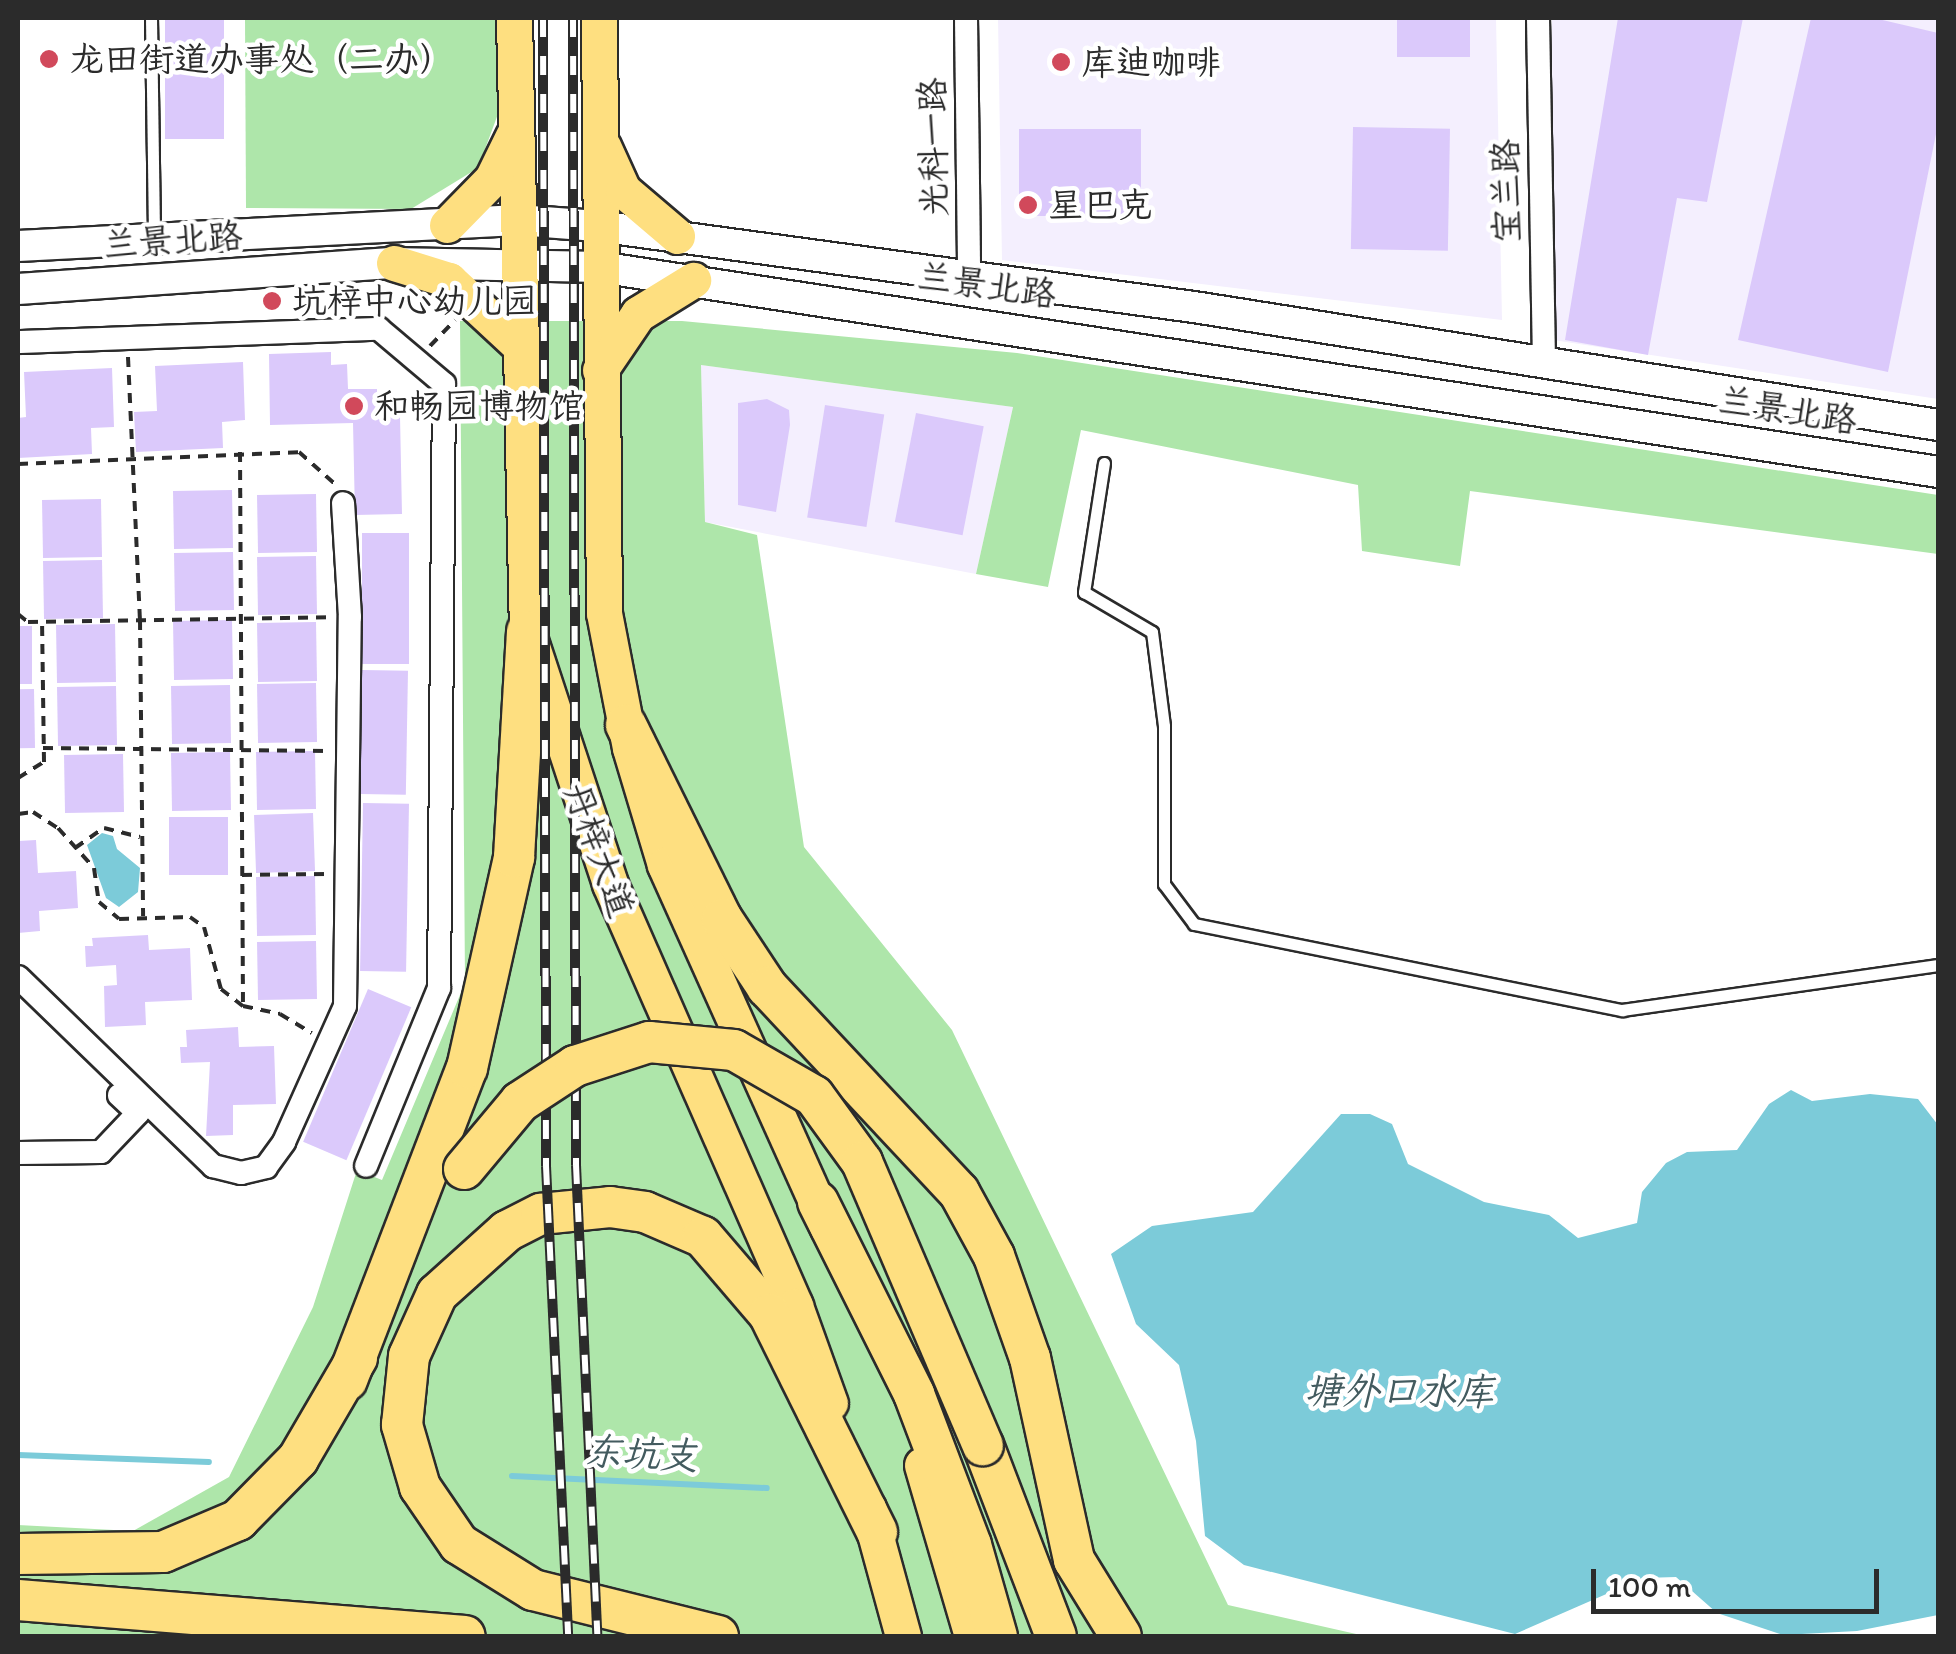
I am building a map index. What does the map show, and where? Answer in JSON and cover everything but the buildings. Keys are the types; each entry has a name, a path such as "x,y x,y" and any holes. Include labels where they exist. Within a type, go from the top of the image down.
{"highway":[{"path":"347,1380 467,1068 514,857 527,631"},
{"path":"626,725 722,919 767,987 959,1192 994,1256 1030,1358 1074,1560 1120,1636"},
{"path":"28,1554 162,1552 238,1520 298,1459 347,1380 420,1222 520,1102 575,1066 649,1042 734,1050 814,1096 862,1162 982,1444 1056,1636"},
{"path":"818,1202 914,1394 971,1545 997,1636"},
{"path":"718,1636 533,1590 459,1544 420,1487 402,1425 409,1356 437,1294 506,1231 541,1214 610,1207 645,1212 703,1238 770,1314 877,1532"},
{"path":"27,1600 465,1636"}],"main road":[{"name":"丹梓大道","path":"514,18 527,631 610,884 794,1306 877,1532 903,1636"},
{"name":"丹梓大道","path":"599,18 601,142 597,226 604,614 626,725 665,865 818,1202 928,1478 972,1636"},
{"path":"447,225 492,179 516,131"},
{"path":"601,142 623,190 677,236"},
{"name":"兰景北路","path":"18,246 518,220 597,226 969,276 1938,425"},
{"path":"364,229 380,264 449,280 476,299 520,346"},
{"name":"兰景北路","path":"18,288 380,264 520,262 599,267 1938,472"},
{"path":"600,370 638,314 693,280"}],"street":[{"name":"光科一路","path":"966,18 969,276"},
{"name":"宝兰路","path":"1538,18 1544,362"},
{"path":"18,342 379,329 444,384 439,988 366,1166"},
{"path":"18,977 213,1166 241,1173 266,1167 284,1142 346,1006 350,617 343,503"},
{"path":"18,994 138,1114 101,1152 18,1152"}],"lane":[{"path":"150,18 154,239"},
{"path":"1104,463 1084,592 1152,632 1164,726 1164,884 1194,924 1622,1010 1938,966"}],"path":[{"path":"416,360 476,299"},
{"path":"128,336 129,458 140,620 143,916"},
{"path":"240,452 243,1006"},
{"path":"18,464 299,452 316,460 343,503"},
{"path":"18,614 42,622 350,617"},
{"path":"18,778 44,762 42,622"},
{"path":"43,748 348,751"},
{"path":"18,814 33,812 76,848 94,868 99,902 119,919 190,917 204,927 214,976 243,1006 280,1014 329,1043"},
{"path":"76,848 104,828 140,837"},
{"path":"242,876 347,874"}],"shaded area":[{"path":"998,18 1496,18 1502,320 1002,260"},
{"path":"1552,18 1938,18 1938,399 1553,340"},
{"path":"701,365 1013,407 976,574 705,522"}],"green space":[{"path":"245,18 495,18 498,114 478,168 411,209 246,208"},
{"path":"460,321 682,321 1017,353 1938,495 1938,554 1470,491 1460,566 1362,551 1358,485 1081,430 1048,587 976,574 1013,407 701,365 705,522 757,535 804,847 952,1030 1228,1605 1365,1636 18,1636 18,1525 133,1531 229,1477 313,1307 357,1170 382,1180 465,983"}],"water":[{"path":"102,833 113,836 117,849 140,868 138,892 119,907 106,898 87,845"},
{"name":"塘外口水库","path":"1791,1090 1812,1101 1870,1094 1918,1099 1938,1125 1938,1615 1857,1631 1783,1635 1717,1613 1676,1577 1643,1578 1515,1634 1244,1565 1205,1536 1196,1441 1179,1365 1136,1324 1111,1254 1152,1226 1253,1212 1341,1114 1370,1114 1392,1124 1408,1164 1484,1202 1549,1215 1578,1238 1637,1223 1642,1192 1666,1163 1687,1152 1737,1150 1769,1104"}],"waterway":[{"name":"东坑支","path":"18,1455 209,1462"},
{"name":"东坑支","path":"512,1476 767,1488"}],"railway":[{"path":"543,18 546,1166 568,1636"},
{"path":"573,18 576,1165 597,1636"}],"place":[{"name":"龙田街道办事处（二办）","path":"49,59"},
{"name":"库迪咖啡","path":"1061,62"},
{"name":"星巴克","path":"1028,205"},
{"name":"坑梓中心幼儿园","path":"272,301"},
{"name":"和畅园博物馆","path":"354,406"}]}
